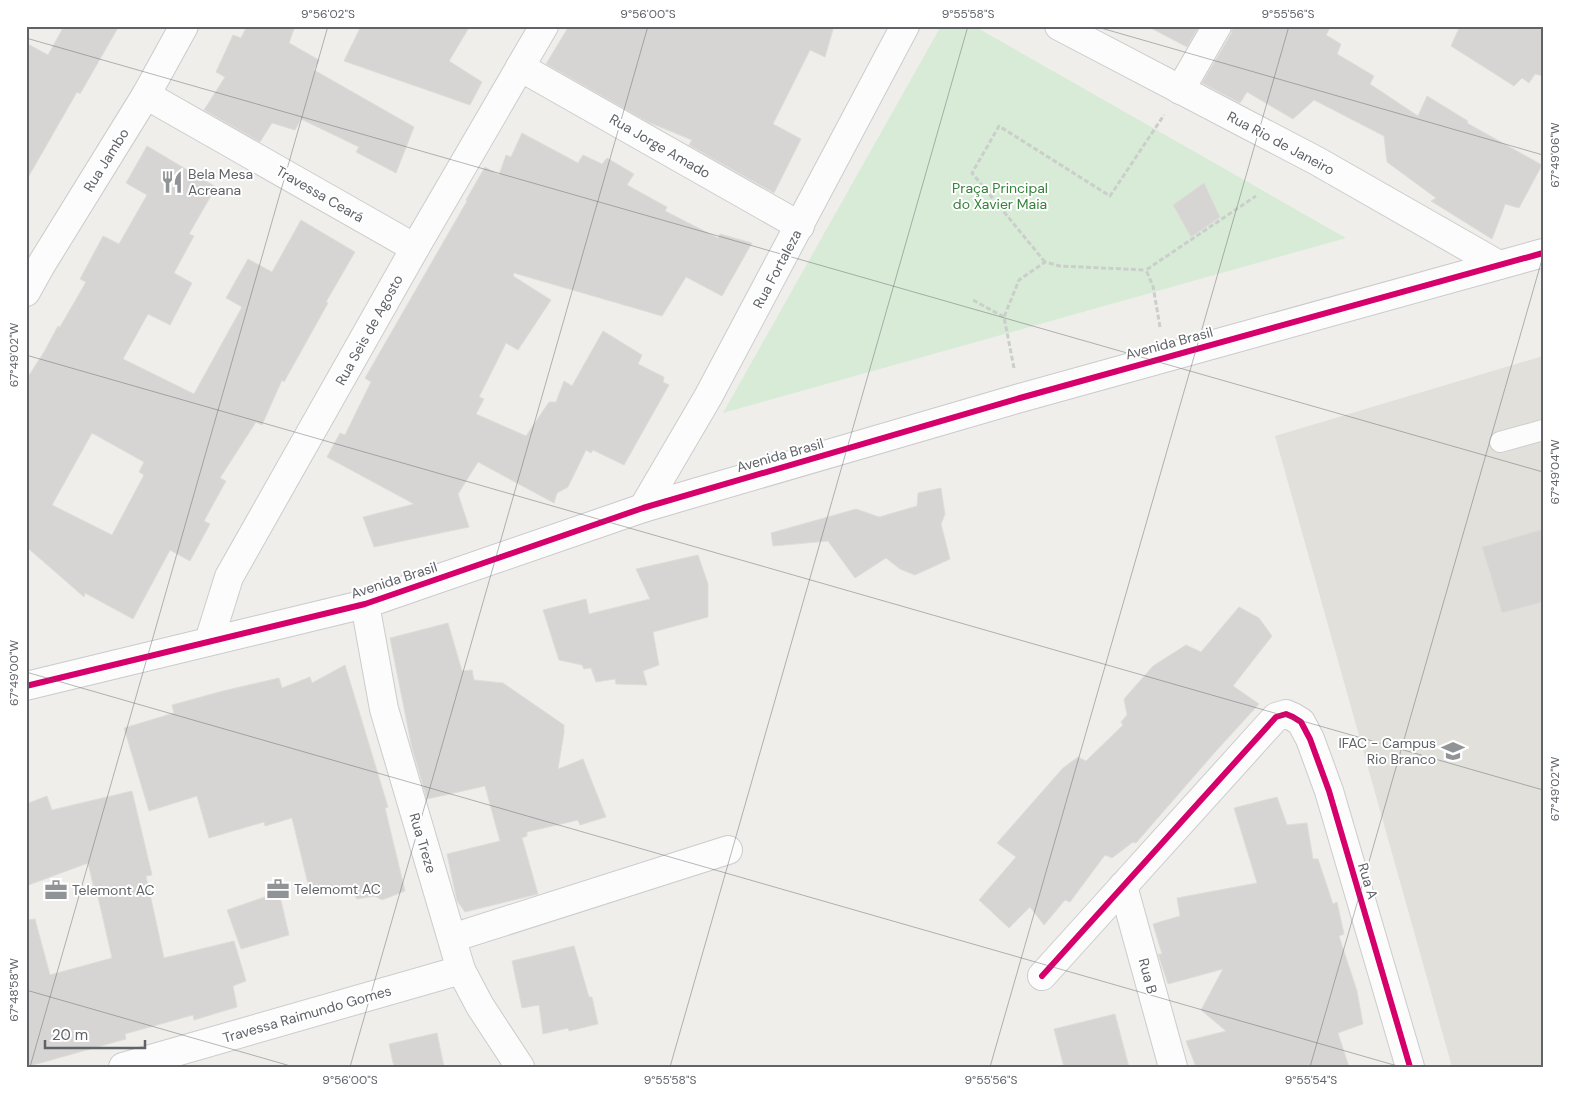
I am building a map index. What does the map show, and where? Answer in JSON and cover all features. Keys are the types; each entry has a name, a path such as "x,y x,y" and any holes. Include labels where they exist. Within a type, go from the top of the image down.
{"street":[{"name":"Rua Jambo","path":"26,292 34,261 146,95 184,26"},
{"name":"Rua Seis de Agosto","path":"209,641 229,577 415,248 544,26"},
{"name":"Rua Fortaleza","path":"643,508 708,398 905,26"},
{"name":"Rua Rio de Janeiro","path":"1059,26 1317,161 1499,266"},
{"path":"1180,90 1217,26"},
{"name":"Rua Jorge Amado","path":"520,67 800,226"},
{"name":"Travessa Ceará","path":"146,95 415,248"},
{"name":"Avenida Brasil","path":"26,686 365,604 643,508 1020,398 1543,253"},
{"name":"Rua Treze","path":"365,604 384,709 461,970 480,1006 520,1067"},
{"name":"Rua A","path":"1123,886 1276,717 1286,714 1301,722 1310,739 1329,791 1410,1067"},
{"path":"452,938 728,850"},
{"path":"1042,976 1123,886"},
{"name":"Rua B","path":"1123,886 1173,1067"},
{"name":"Travessa Raimundo Gomes","path":"123,1067 461,970"}],"lane":[{"path":"1500,442 1543,430"}],"path":[{"path":"1180,90 1110,196 999,126 972,173 1045,262 1060,266 1146,270 1256,196"},
{"path":"1020,398 1004,317 1019,280 1045,262"},
{"path":"1146,270 1152,286 1166,357"},
{"path":"973,300 1004,317"}],"shaded area":[{"name":"IFAC - Campus Rio Branco","path":"1543,356 1543,1067 1452,1067 1275,436"}],"green space":[{"name":"Praça Principal do Xavier Maia","path":"941,26 974,26 1346,238 723,413"}],"building":[{"path":"64,26 119,26 80,94 77,92 26,181 26,43 48,55"},
{"path":"247,26 295,26 289,43 319,60 314,70 414,127 396,173 356,152 359,147 301,119 295,130 272,123 260,142 204,110 225,77 216,72 233,35 241,38"},
{"path":"361,26 470,26 449,61 482,82 470,105 344,61"},
{"path":"569,26 834,26 825,57 810,50 773,124 801,139 774,193 689,145 692,140 648,122 546,64"},
{"path":"1147,26 1199,26 1187,47"},
{"path":"1233,26 1331,26 1326,35 1341,44 1337,54 1374,76 1370,84 1418,116 1427,96 1468,121 1467,123 1542,165 1519,208 1505,204 1492,239 1431,201 1436,198 1387,162 1384,136 1314,100 1293,119 1247,92 1240,103 1202,83 1231,34"},
{"path":"1460,26 1543,26 1543,76 1535,74 1529,83 1522,78 1514,86 1451,46"},
{"path":"522,133 578,163 583,155 602,164 607,158 634,174 627,185 667,207 665,211 718,238 720,234 752,243 722,296 686,277 662,316 514,273 513,276 551,300 518,350 506,343 479,397 484,399 476,414 526,436 549,402 556,402 564,381 572,386 603,331 642,355 638,364 664,377 663,382 669,385 624,465 593,450 591,453 586,450 568,487 557,493 554,503 478,462 458,494 469,527 374,547 363,517 414,504 327,457 340,433 345,435 371,382 365,378 485,167 499,175 506,155 511,157"},
{"path":"147,146 216,187 189,234 194,236 174,273 192,283 170,325 148,314 123,359 194,394 242,307 226,298 248,259 272,272 301,220 355,252 284,382 282,380 262,425 256,422 220,478 226,481 204,521 210,524 190,561 170,550 133,619 85,593 84,597 29,549 26,554 26,380 86,282 80,279 103,236 119,244 147,195 126,183","holes":["92,433 144,462 139,472 144,475 112,535 52,505"]},
{"path":"1204,183 1220,217 1191,237 1173,205"},
{"path":"941,488 945,514 941,524 950,559 915,575 900,569 886,558 855,578 828,541 773,546 771,533 856,509 879,517 917,506 918,493"},
{"path":"1543,529 1543,602 1502,613 1482,547"},
{"path":"698,555 708,584 708,617 653,632 659,665 643,671 647,685 616,684 615,679 596,682 591,668 584,669 582,665 559,660 543,610 586,599 589,614 650,599 636,569"},
{"path":"1239,607 1259,618 1272,636 1233,686 1259,704 1136,843 1133,842 1112,858 1105,855 1070,902 1065,900 1044,925 1030,907 1009,928 979,900 1016,857 997,843 1063,768 1078,757 1086,761 1123,725 1121,722 1127,715 1124,699 1153,666 1186,645 1201,652"},
{"path":"448,623 462,671 472,670 474,680 503,683 564,725 558,769 583,759 606,817 580,825 578,820 527,832 527,836 522,838 538,894 465,912 457,901 447,854 500,841 485,786 427,799 412,748 390,638"},
{"path":"345,665 388,807 385,808 405,891 382,900 375,896 357,899 348,885 310,892 292,818 265,826 264,822 209,838 197,796 149,811 124,728 174,713 172,705 279,678 282,688 310,677 312,683"},
{"path":"132,791 152,875 146,876 164,958 234,941 246,981 233,986 237,1007 194,1020 193,1015 125,1034 126,1039 26,1067 26,920 35,919 50,975 112,958 96,888 94,889 88,863 26,886 26,804 47,796 52,810"},
{"path":"1277,797 1287,825 1307,823 1313,859 1318,859 1333,904 1337,902 1344,934 1339,936 1357,991 1363,1024 1338,1033 1349,1067 1196,1067 1186,1041 1226,1031 1201,1010 1223,969 1168,984 1158,954 1162,954 1153,924 1180,916 1177,898 1257,883 1234,808"},
{"path":"279,892 289,935 241,949 227,910"},
{"path":"574,946 589,997 592,997 598,1024 569,1031 568,1028 543,1034 539,1005 522,1008 512,961"},
{"path":"1115,1014 1129,1067 1064,1067 1054,1029"},
{"path":"437,1033 444,1067 394,1067 389,1044"}],"cycle path":[{"path":"26,686 365,604 643,508 1020,398 1543,253"},
{"path":"1042,976 1276,717 1286,714 1301,722 1310,739 1329,791 1410,1067"}],"place":[{"name":"Bela Mesa Acreana","path":"172,182"},
{"name":"IFAC - Campus Rio Branco","path":"1453,751"},
{"name":"Telemomt AC","path":"278,889"},
{"name":"Telemont AC","path":"56,890"}]}
